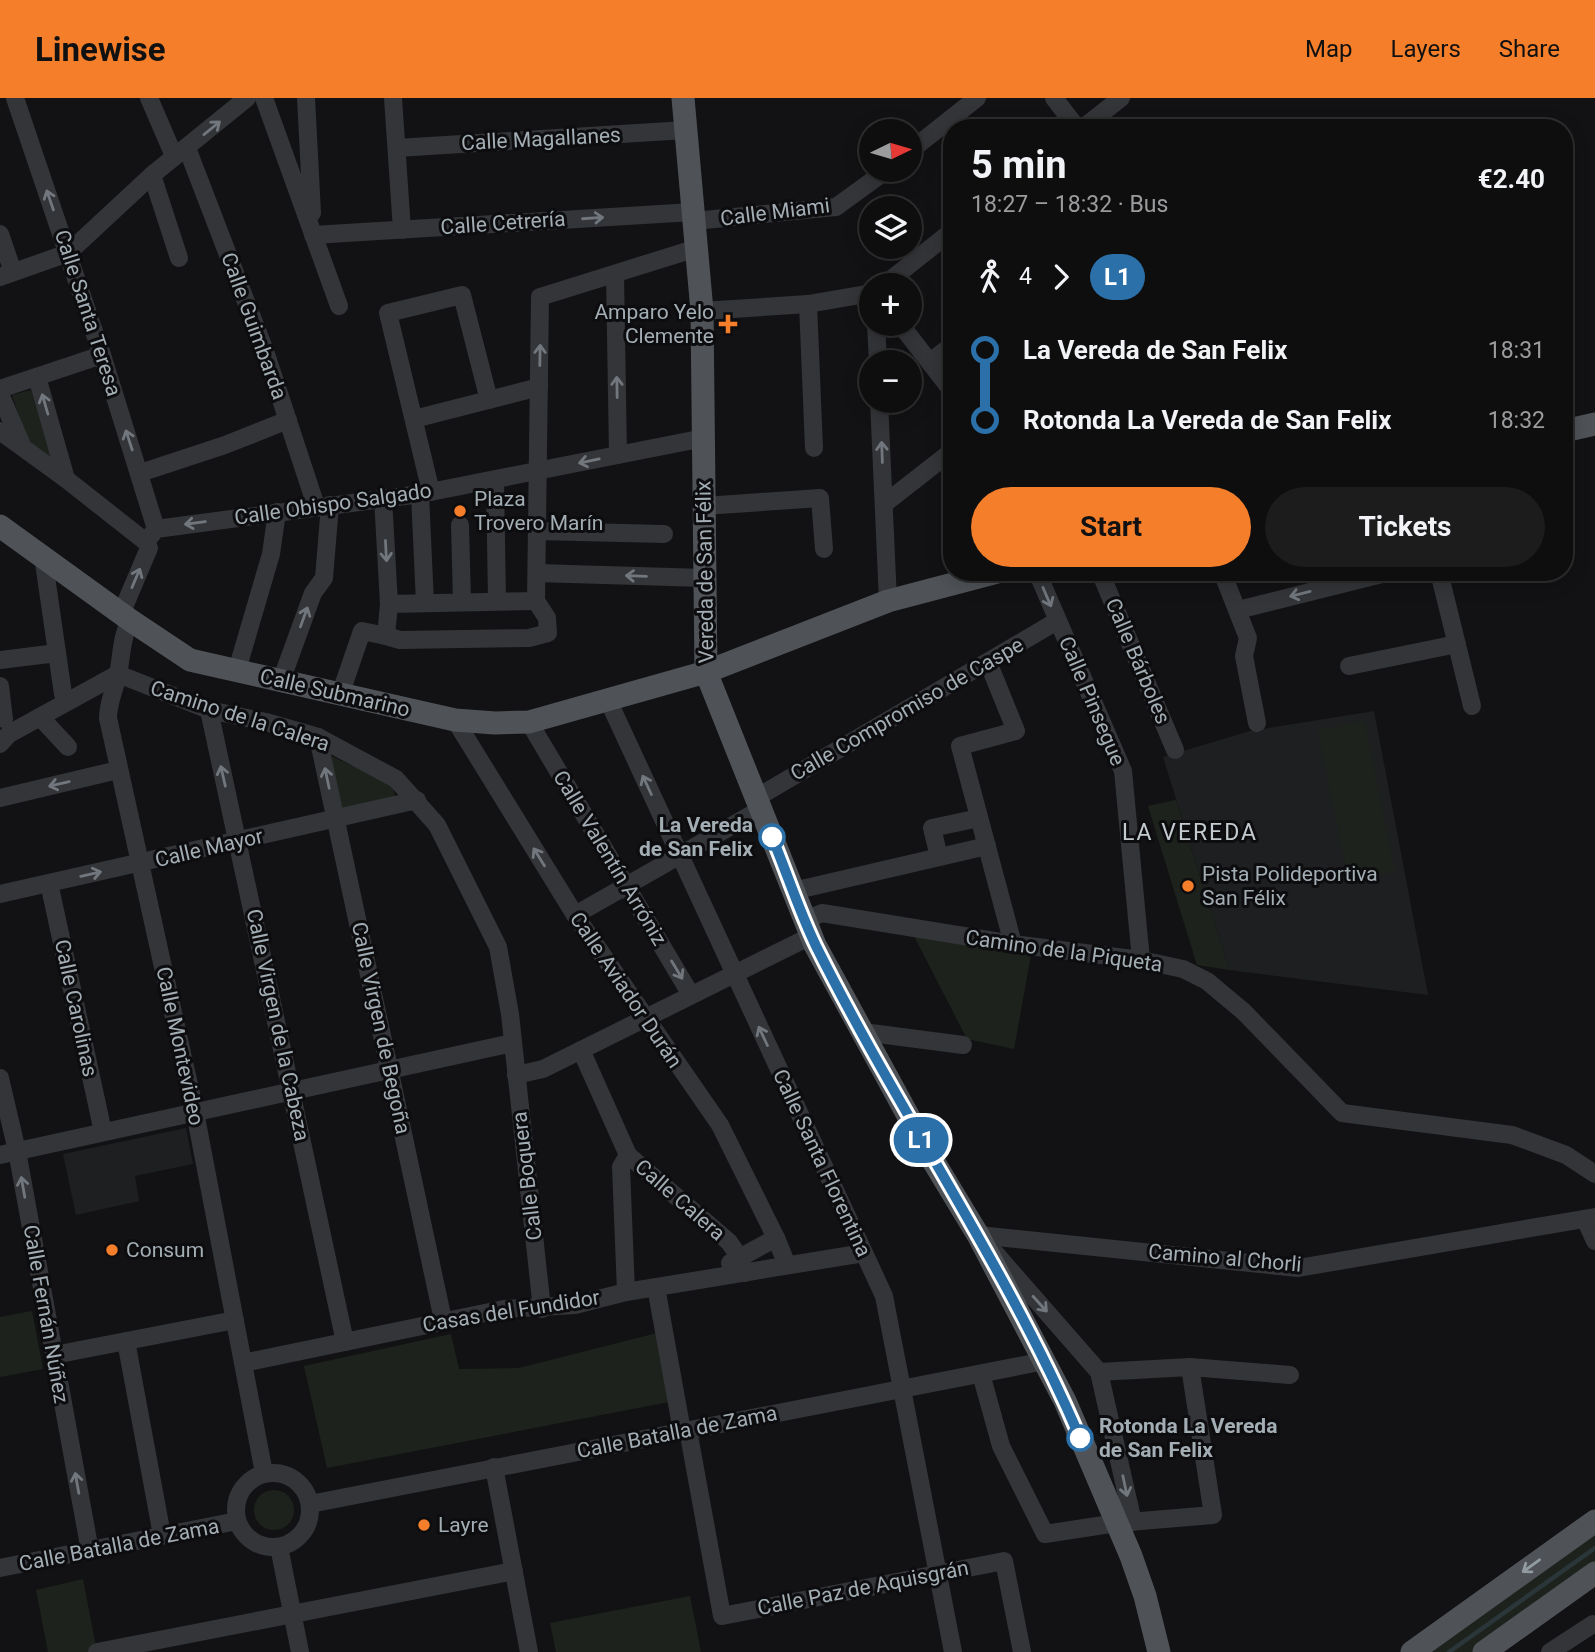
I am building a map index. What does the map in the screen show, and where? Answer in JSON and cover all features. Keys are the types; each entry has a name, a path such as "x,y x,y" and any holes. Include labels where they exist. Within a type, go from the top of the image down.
{"main road":[{"name":"Vereda de San Félix","path":"683,98 702,311 706,672 808,928 929,1154 978,1235 1125,1523 1159,1652"},
{"path":"1573,429 1595,424"},
{"name":"Calle Submarino","path":"0,526 125,617 190,660 454,720 495,723 529,722 706,672 888,601 964,581"},
{"path":"1412,1652 1595,1521"},
{"path":"1484,1652 1595,1573"}],"street":[{"name":"Calle Santa Teresa","path":"15,98 140,473 151,535"},
{"name":"Calle Guimbarda","path":"149,98 180,152 265,351 323,505 324,578 313,593 281,681"},
{"path":"0,234 7,275 68,253 152,175 247,98"},
{"path":"264,98 339,306"},
{"path":"306,98 313,235"},
{"path":"393,98 402,229"},
{"path":"950,119 977,98"},
{"path":"1054,98 1070,119"},
{"path":"1094,119 1121,98"},
{"path":"922,142 943,125"},
{"name":"Calle Magallanes","path":"397,148 686,131"},
{"path":"152,175 179,258"},
{"name":"Calle Miami","path":"694,216 836,207 870,182"},
{"name":"Calle Cetrería","path":"313,235 694,216"},
{"path":"899,273 943,239"},
{"path":"340,695 362,631 400,640 529,638 548,633 547,618 536,601 540,297 697,248"},
{"path":"615,274 618,455"},
{"path":"425,603 426,493 414,419 388,313 462,295 489,400"},
{"path":"702,311 808,304 859,295"},
{"path":"808,304 814,448"},
{"path":"909,336 943,379"},
{"path":"930,362 943,352"},
{"path":"22,446 0,392 102,355"},
{"path":"37,377 66,478"},
{"path":"414,419 539,387"},
{"path":"880,413 888,601"},
{"path":"140,473 225,445 289,420"},
{"path":"1,433 151,535 125,617"},
{"name":"Calle Obispo Salgado","path":"151,535 277,512 426,493 704,438"},
{"path":"884,504 943,459"},
{"path":"495,480 498,601"},
{"path":"383,498 389,604 386,636"},
{"path":"704,506 820,498 824,549"},
{"path":"237,670 271,554 277,512"},
{"path":"460,525 462,602"},
{"path":"537,531 664,534"},
{"path":"43,556 62,694"},
{"path":"537,573 704,578"},
{"name":"Calle Pinsegue","path":"1041,581 1123,771 1141,960"},
{"name":"Calle Bárboles","path":"1104,581 1175,750"},
{"path":"1226,581 1248,638 1244,656 1257,723"},
{"path":"1238,610 1354,581"},
{"path":"1441,581 1472,706"},
{"path":"389,604 536,601"},
{"name":"Calle Montevideo","path":"125,617 118,674 108,711 118,770 195,1112 264,1473"},
{"name":"Calle Compromiso de Caspe","path":"575,915 680,855 759,803 1057,621"},
{"path":"1349,666 1457,644"},
{"path":"0,660 57,653"},
{"path":"988,662 1016,731 960,746 1013,944"},
{"path":"0,744 9,734 118,674"},
{"name":"Camino de la Calera","path":"118,674 209,710 318,737 396,779 437,825 498,947 510,1014 512,1043"},
{"path":"0,686 4,719"},
{"name":"Calle Santa Florentina","path":"608,700 884,1296 953,1652"},
{"name":"Calle Virgen de la Cabeza","path":"209,710 345,1342"},
{"path":"41,718 68,747"},
{"name":"Calle Aviador Durán","path":"454,720 575,915 720,1125 787,1265"},
{"name":"Calle Valentín Arróniz","path":"529,722 691,995"},
{"name":"Calle Virgen de Begoña","path":"318,737 443,1320"},
{"path":"0,798 118,770"},
{"name":"Calle Mayor","path":"0,894 417,800"},
{"path":"939,857 932,828 979,818"},
{"path":"793,891 987,846"},
{"name":"Calle Carolinas","path":"49,884 103,1132"},
{"name":"Camino de la Piqueta","path":"516,1074 543,1069 735,973 808,928 822,913 1013,944 1141,960 1183,969 1207,981 1244,1012 1342,1113 1512,1135 1566,1155 1595,1174"},
{"path":"863,1032 963,1045"},
{"path":"8,1153 512,1043"},
{"name":"Calle Boquera","path":"512,1043 542,1309"},
{"name":"Calle Calera","path":"581,1050 628,1155 729,1242 742,1265"},
{"name":"Calle Fernán Núñez","path":"0,1078 8,1153 54,1355 90,1550"},
{"path":"626,1292 621,1167 628,1155"},
{"path":"1590,1218 1595,1241"},
{"name":"Camino al Chorli","path":"978,1235 1298,1268 1590,1218"},
{"name":"Vereda de San Félix","path":"978,1235 1099,1371"},
{"path":"742,1265 776,1238"},
{"name":"Casas del Fundidor","path":"243,1363 503,1309 542,1309 575,1305 626,1292 699,1280 742,1265 787,1265 864,1253"},
{"path":"656,1287 685,1430"},
{"path":"54,1355 235,1320"},
{"path":"126,1341 162,1535"},
{"name":"Calle Batalla de Zama","path":"310,1504 1045,1362"},
{"path":"981,1374 1001,1446 1045,1534 1213,1515 1190,1367"},
{"path":"1125,1523 1099,1371 1190,1367 1290,1375"},
{"name":"Calle Paz de Aquisgrán","path":"685,1430 722,1616 1004,1561 1022,1652"},
{"path":"494,1467 529,1652"},
{"path":"264,1473 288,1476 306,1492 310,1504 309,1518 303,1532 293,1542 279,1547 253,1542 243,1533 237,1521 236,1504 243,1488 256,1476 264,1473"},
{"name":"Calle Batalla de Zama","path":"1,1565 237,1521"},
{"path":"279,1547 300,1652"},
{"path":"97,1652 514,1572"},
{"path":"1550,1652 1593,1623 1595,1625"}],"shaded area":[{"path":"31,390 52,461 27,440 12,395"},
{"path":"1374,711 1428,995 1229,970 1163,757 1250,731"},
{"path":"1364,721 1395,872 1349,881 1318,730"},
{"path":"331,756 392,784 395,797 341,809"},
{"name":"Pista Polideportiva San Félix","path":"1176,800 1229,970 1197,965 1148,806"},
{"path":"914,936 1031,955 1014,1049 967,1039"},
{"path":"186,1128 193,1164 135,1176 139,1201 76,1215 63,1154"},
{"path":"32,1311 43,1369 0,1377 0,1317"},
{"path":"661,1332 674,1401 327,1468 304,1366 451,1334 459,1369 519,1368"},
{"path":"274,1490 288,1496 294,1510 288,1524 274,1530 260,1524 254,1510 260,1496"},
{"path":"1595,1521 1595,1573 1484,1652 1412,1652"},
{"path":"83,1579 97,1652 48,1652 36,1590"},
{"path":"690,1596 701,1652 556,1652 550,1623"}],"waterway":[{"path":"1449,1652 1595,1548"}],"bus line":[{"name":"L1","path":"772,837 816,945 929,1154 978,1235 1065,1401 1080,1438"}],"place":[{"name":"Amparo Yelo Clemente","path":"728,324"},
{"name":"Plaza Trovero Marín","path":"460,511"},
{"name":"La Vereda de San Felix","path":"772,837"},
{"name":"Pista Polideportiva San Félix","path":"1188,886"},
{"name":"Consum","path":"112,1250"},
{"name":"Rotonda La Vereda de San Felix","path":"1080,1438"},
{"name":"Layre","path":"424,1525"}],"district":[{"name":"LA VEREDA","path":"1190,832"}]}
